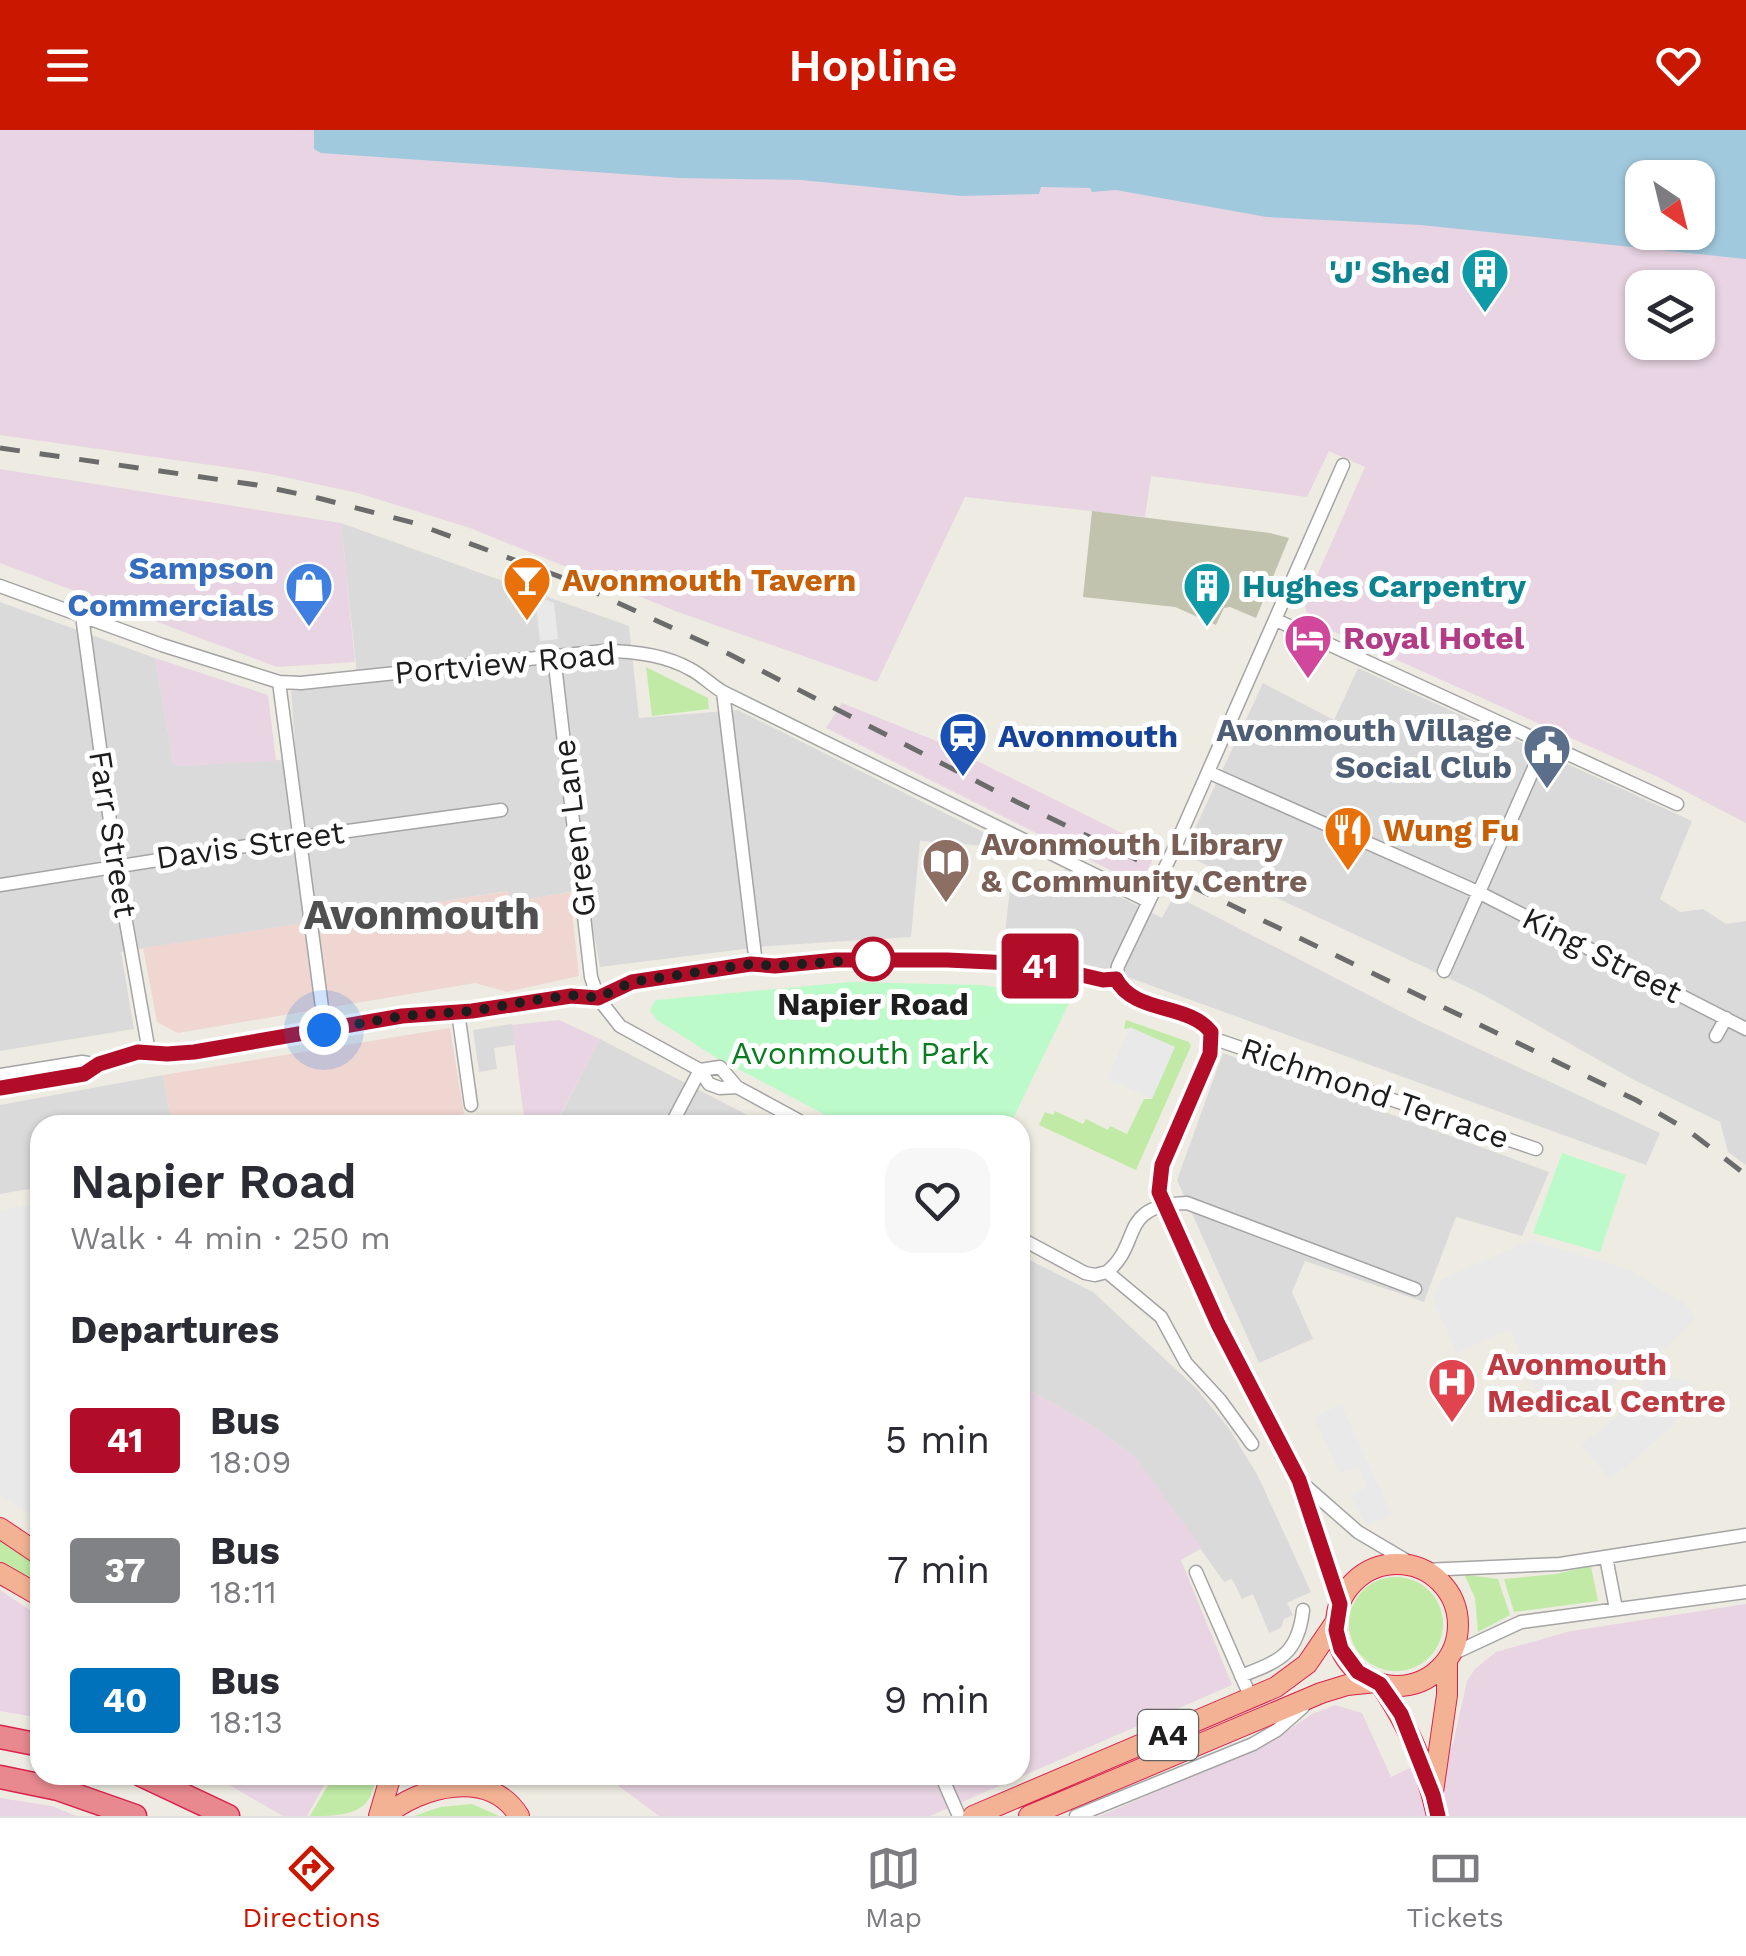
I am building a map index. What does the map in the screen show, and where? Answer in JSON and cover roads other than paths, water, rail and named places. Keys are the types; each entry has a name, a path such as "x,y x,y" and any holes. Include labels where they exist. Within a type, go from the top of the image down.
{"highway":[{"path":"0,1528 30,1548"},
{"path":"1435,1806 1448,1658 1457,1636 1455,1607 1440,1582 1420,1569 1396,1564 1366,1572 1350,1586 1338,1612 1338,1639 1346,1658 1358,1672 1378,1683 1402,1686 1422,1680 1448,1658"},
{"path":"0,1573 30,1590"},
{"name":"A4","path":"973,1816 1252,1698 1300,1671 1322,1644 1338,1612"},
{"path":"1378,1683 1401,1714 1435,1806"},
{"name":"A4","path":"1029,1816 1321,1693 1347,1685 1378,1683"},
{"path":"0,1737 30,1742"},
{"path":"0,1777 30,1783"},
{"path":"39,1785 136,1816"},
{"path":"162,1785 228,1816"},
{"path":"382,1816 389,1785"},
{"path":"495,1785 517,1810"},
{"path":"382,1816 416,1796 457,1786 476,1788 517,1810"}],"street":[{"path":"0,1088 84,1074 130,1053 194,1052 402,1016 571,996 598,998 632,982 756,964 947,960 1034,964 1103,980 1116,979 1118,966 1343,465"},
{"name":"Portview Road","path":"0,586 279,682 301,683 604,651 640,654 689,668 724,692 1148,901"},
{"name":"Farr Street","path":"82,616 116,865 149,1052"},
{"path":"1276,620 1677,804"},
{"name":"Green Lane","path":"554,656 591,977 598,998"},
{"path":"279,682 324,1030"},
{"path":"724,692 756,964"},
{"path":"1444,971 1546,743"},
{"name":"King Street","path":"1208,772 1478,892 1746,1029"},
{"name":"Davis Street","path":"0,885 501,810"},
{"name":"Richmond Terrace","path":"1116,979 1131,996 1202,1022 1212,1038 1536,1149"},
{"path":"598,998 620,1026 700,1070 720,1067 737,1087 788,1115"},
{"path":"458,1012 471,1105"},
{"path":"1716,1036 1726,1018"},
{"path":"1212,1038 1210,1054 1162,1165 1158,1183 1218,1324 1299,1480 1338,1612"},
{"path":"0,1075 82,1062 99,1064"},
{"path":"676,1115 700,1070"},
{"path":"1030,1243 1096,1275 1116,1264 1136,1222 1164,1204 1188,1203 1415,1289"},
{"path":"1107,1272 1161,1317 1186,1362 1252,1444"},
{"path":"1299,1480 1358,1532 1420,1569 1516,1568 1746,1535"},
{"path":"1606,1557 1616,1609"},
{"path":"1196,1572 1252,1698"},
{"path":"1448,1658 1511,1625 1746,1592"},
{"path":"1241,1676 1274,1663 1289,1651 1298,1636 1303,1610"},
{"path":"1076,1816 1268,1736 1321,1693"},
{"path":"945,1785 958,1816"}],"water":[{"path":"314,130 1746,130 1746,259 1660,250 1715,250 1715,160 1625,160 1625,246 1421,225 1267,217 1116,190 1092,192 1090,188 1041,187 1039,194 962,196 801,180 680,178 321,153 314,149"}],"railway":[{"path":"0,448 257,485 318,498 414,523 566,579 729,654 1017,802 1636,1100 1689,1131 1746,1175"}],"place":[{"name":"'J' Shed","path":"1485,314"},
{"name":"Avonmouth Tavern","path":"527,622"},
{"name":"Sampson Commercials","path":"309,628"},
{"name":"Hughes Carpentry","path":"1207,628"},
{"name":"Royal Hotel","path":"1308,680"},
{"name":"Avonmouth","path":"963,778"},
{"name":"Avonmouth Village Social Club","path":"1547,790"},
{"name":"Wung Fu","path":"1348,872"},
{"name":"Avonmouth Library & Community Centre","path":"946,904"},
{"name":"Napier Road","path":"873,959"},
{"name":"Avonmouth Medical Centre","path":"1452,1424"}],"district":[{"name":"Avonmouth","path":"422,914"}],"park label":[{"name":"Avonmouth Park","path":"860,1053"}]}
